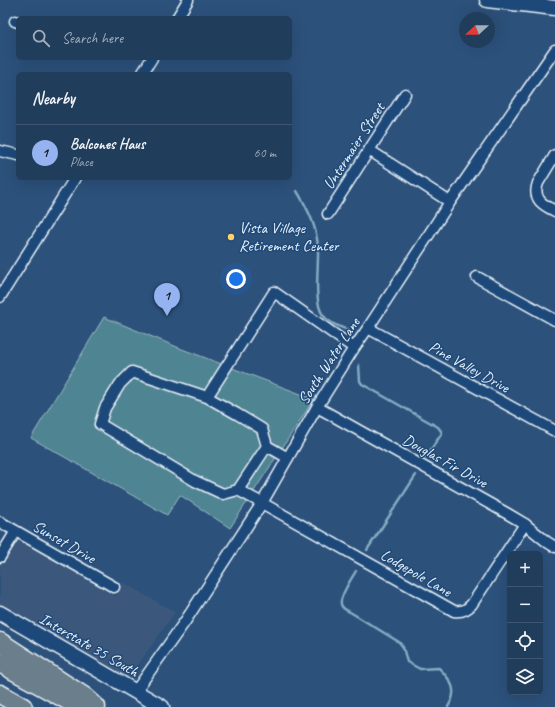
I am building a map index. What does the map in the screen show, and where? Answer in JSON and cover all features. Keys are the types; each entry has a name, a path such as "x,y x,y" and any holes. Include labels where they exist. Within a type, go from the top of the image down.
{"highway":[{"path":"0,642 85,697 96,707"},
{"path":"0,663 80,707"},
{"path":"0,694 23,707"}],"main road":[{"path":"487,0 555,8"},
{"name":"Interstate 35 South","path":"0,613 162,707"}],"street":[{"path":"178,16 188,0"},
{"name":"South Water Lane","path":"136,692 186,620 262,503 317,407 354,348 450,202 555,50"},
{"path":"143,72 151,60"},
{"name":"Untermaier Street","path":"328,214 405,94"},
{"path":"369,150 450,202"},
{"path":"0,151 16,155"},
{"path":"555,155 536,188 538,198 541,203 555,211"},
{"path":"1,295 74,180"},
{"path":"478,277 555,320"},
{"path":"207,397 274,292 354,348"},
{"name":"Pine Valley Drive","path":"368,328 555,431"},
{"path":"267,446 238,490 223,494 195,481 100,424 105,408 120,384 132,372 207,397 262,429 267,446 288,458"},
{"name":"Douglas Fir Drive","path":"317,407 508,514 525,524 555,547"},
{"name":"Lodgepole Lane","path":"238,490 454,611 463,611 470,607 525,524"},
{"name":"Sunset Drive","path":"0,522 114,587"},
{"path":"0,557 16,531"}],"shaded area":[{"path":"11,536 116,596 124,583 175,612 127,680 0,609 0,556"}],"green space":[{"path":"104,317 182,349 314,399 230,528 180,495 167,515 31,438"}],"waterway":[{"path":"297,191 308,211 316,233 318,248 317,293 320,309 326,319 330,322 352,331"},
{"path":"359,365 360,381 362,384 438,427 441,431 442,433 426,457"},
{"path":"367,550 416,475"},
{"path":"356,571 342,597 342,607 399,642 403,647 407,662 420,669 439,668 449,680 453,690 452,698 448,707"}],"place":[{"name":"Vista Village Retirement Center","path":"231,237"},
{"name":"Balcones Haus","path":"167,316"}]}
